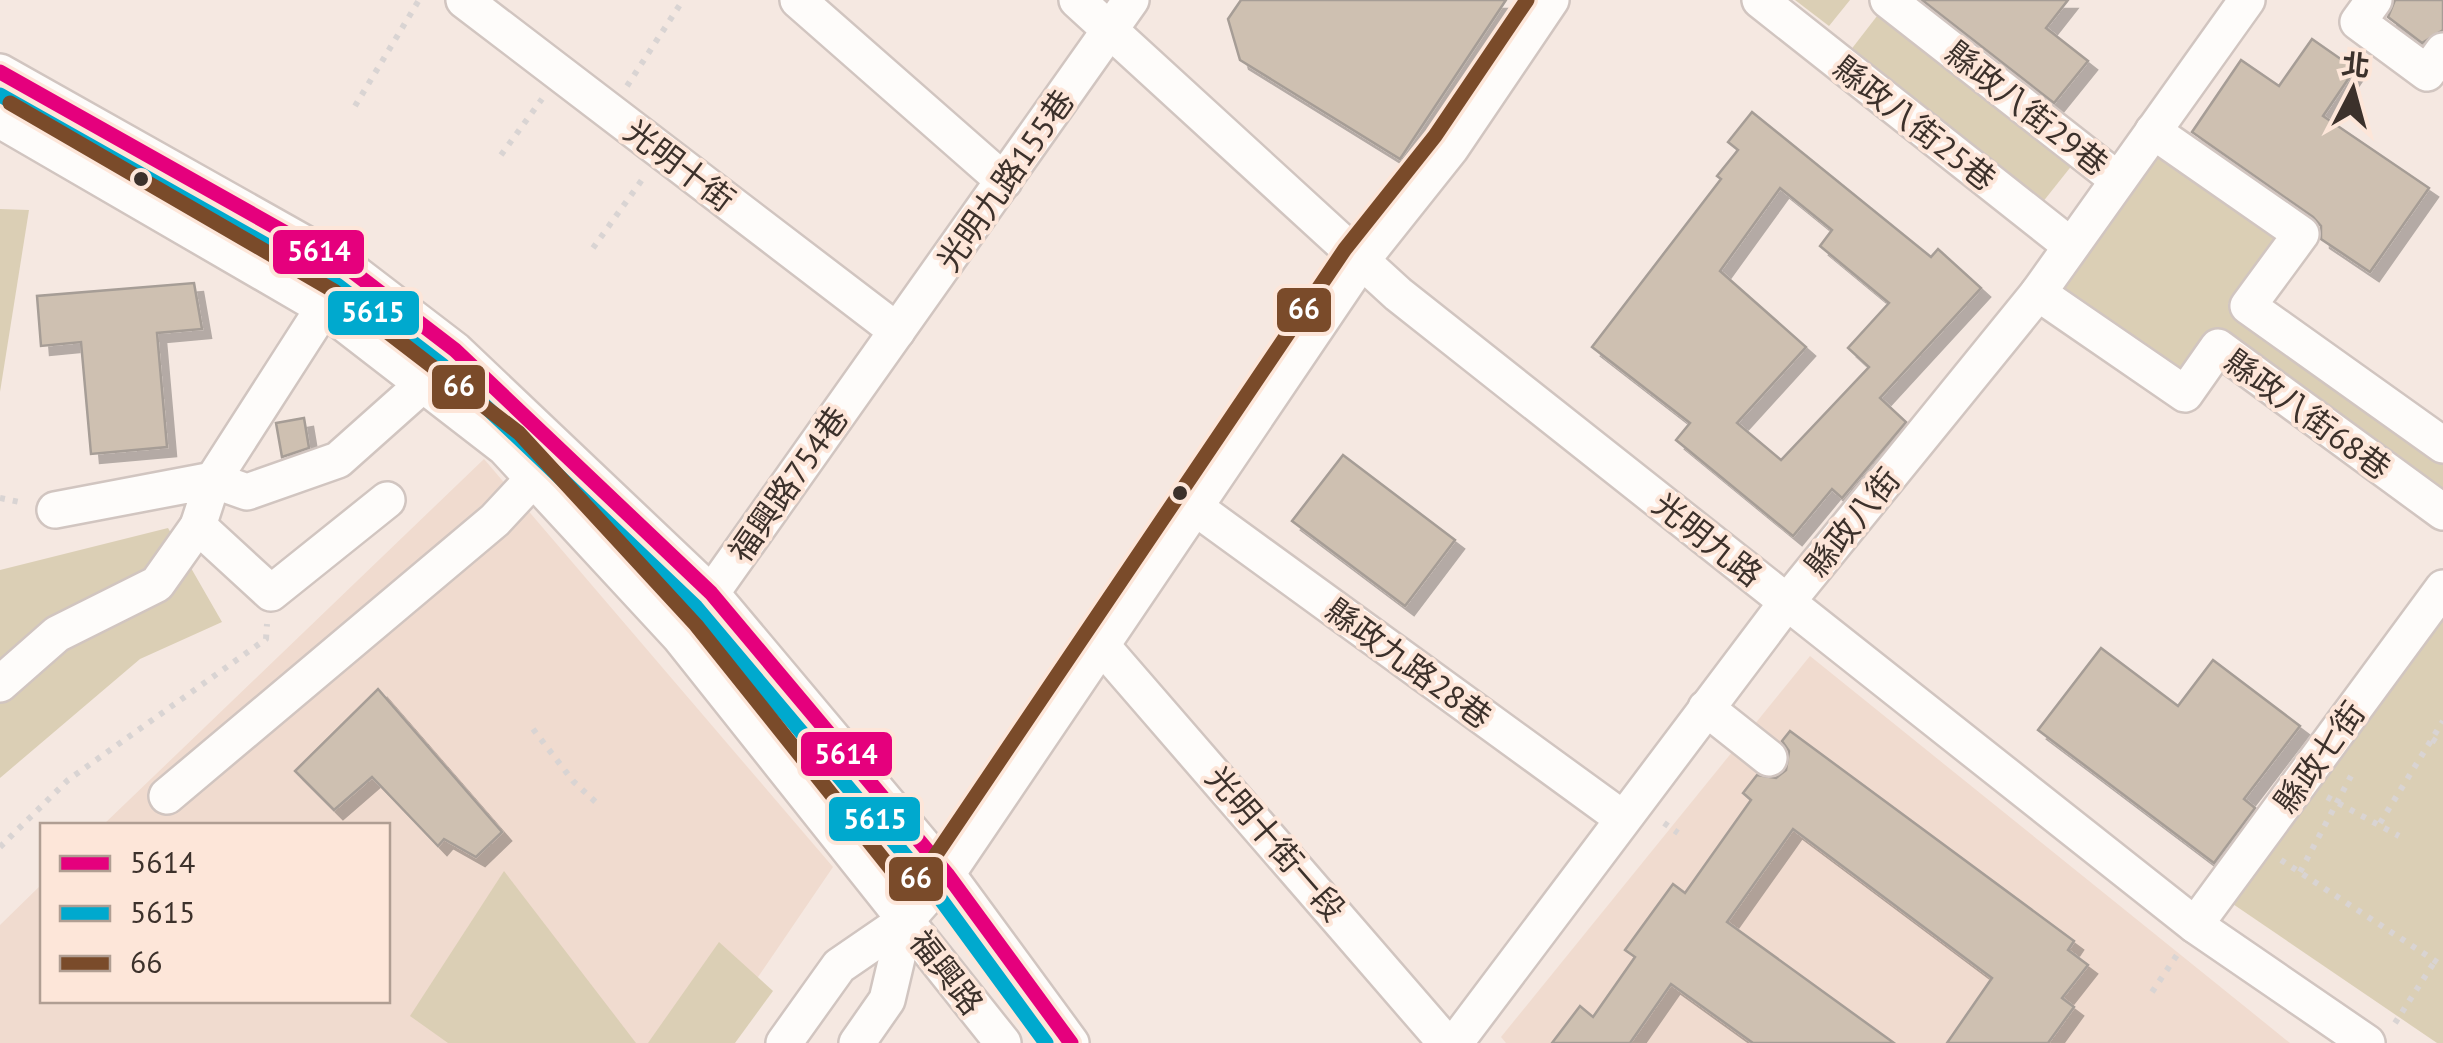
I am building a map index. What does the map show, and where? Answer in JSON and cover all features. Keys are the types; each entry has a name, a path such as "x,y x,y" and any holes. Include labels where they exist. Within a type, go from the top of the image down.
{"street":[{"name":"光明十街","path":"464,0 897,331"},
{"path":"798,0 1004,181"},
{"name":"光明九路","path":"1078,0 1122,14 1398,294 2195,926 2380,1035"},
{"path":"784,1043 839,966 906,920 946,874 1362,260 1451,148 1550,0"},
{"name":"縣政八街25巷","path":"1760,0 2072,246"},
{"name":"縣政八街29巷","path":"1888,0 2118,180"},
{"name":"縣政八街","path":"1455,1043 1787,602 2038,293 2247,0"},
{"path":"2374,0 2358,22 2427,73 2443,51"},
{"name":"光明九路155巷","path":"897,331 1122,14"},
{"name":"福興路","path":"0,72 348,268 455,350 711,593 946,874 1071,1043"},
{"name":"福興路","path":"0,120 324,308 505,448 680,637 1003,1043"},
{"name":"縣政八街68巷","path":"2153,132 2302,234 2248,306 2443,445"},
{"path":"0,684 57,634 157,584 198,526 214,480 348,268"},
{"name":"縣政八街68巷","path":"2038,293 2185,394 2218,347 2443,512"},
{"name":"福興路754巷","path":"680,637 897,331"},
{"path":"55,510 214,480 247,492 338,460 427,386 455,350"},
{"path":"167,796 495,520 534,478"},
{"path":"198,526 271,592 387,500"},
{"name":"縣政九路28巷","path":"1196,508 1622,818"},
{"name":"縣政七街","path":"2195,926 2443,588"},
{"name":"光明十街一段","path":"1102,646 1446,1043"},
{"path":"1706,708 1769,758"},
{"path":"857,1043 888,1000 906,920"}],"path":[{"path":"355,106 419,0"},
{"path":"610,112 683,0"},
{"path":"501,154 560,74"},
{"path":"593,248 662,152"},
{"path":"0,847 68,780 266,639 271,592"},
{"path":"2380,822 2443,721"},
{"path":"532,729 601,807"},
{"path":"2432,739 2443,746"},
{"path":"2299,784 2380,822 2400,836"},
{"path":"2272,854 2443,966"},
{"path":"2152,992 2195,926"},
{"path":"2380,1035 2435,961"}],"shaded area":[{"path":"1795,0 1850,0 1829,26"},
{"path":"1884,7 2077,159 2042,203 1850,51"},
{"path":"2158,149 2277,236 2228,304 2443,461 2443,501 2212,334 2182,373 2059,284"},
{"path":"0,209 29,210 0,392"},
{"path":"484,459 833,867 713,1043 0,1043 0,925 40,886 40,1003 390,1003 390,823 105,823"},
{"path":"168,528 222,622 140,659 0,778 0,570"},
{"path":"2443,602 2443,1043 2437,1043 2227,900"},
{"path":"1810,656 2290,1043 1506,1043 1501,1037"},
{"path":"504,871 636,1043 448,1043 410,1016"},
{"path":"719,942 773,991 735,1043 648,1043"}],"building":[{"path":"1241,0 1506,0 1400,159 1240,60 1228,19"},
{"path":"1922,0 2068,0 2046,28 2088,61 2054,103"},
{"path":"2395,0 2443,0 2443,30 2422,43 2388,17"},
{"path":"2312,39 2355,69 2323,116 2429,188 2370,272 2321,239 2321,226 2313,217 2192,132 2241,60 2279,86"},
{"path":"1752,112 1931,257 1938,249 1981,288 1880,398 1906,422 1842,498 1832,489 1793,536 1676,440 1690,423 1592,347 1721,179 1717,176 1738,150 1728,142","holes":["1780,188 1832,230 1820,246 1889,303 1848,348 1869,367 1781,460 1737,423 1806,347 1720,271"]},
{"path":"194,283 202,329 157,333 167,447 91,454 81,342 41,346 37,296"},
{"path":"304,418 309,448 282,457 276,423"},
{"path":"1343,455 1455,540 1405,606 1292,521"},
{"path":"2101,648 2178,706 2213,660 2300,726 2244,799 2255,808 2214,863 2038,730"},
{"path":"378,689 502,832 476,857 444,839 438,846 372,777 334,810 295,771"},
{"path":"1790,731 2074,941 2068,950 2088,965 2062,998 2074,1007 2048,1043 1947,1043 1992,978 1793,829 1727,922 1894,1043 1753,1043 1671,984 1630,1043 1552,1043 1580,1006 1593,1017 1635,957 1625,950 1673,884 1685,893 1751,800 1743,793 1757,775 1776,778 1786,770 1789,751 1782,741"}],"transit line":[{"name":"66","path":"10,103 334,291 519,433 696,625 907,889 931,862 1345,249 1435,136 1527,0"},
{"name":"5614","path":"0,72 348,268 455,350 711,593 947,874 1071,1043"},
{"name":"5615","path":"0,95 337,285 442,365 696,607 931,886 1046,1043"}]}
